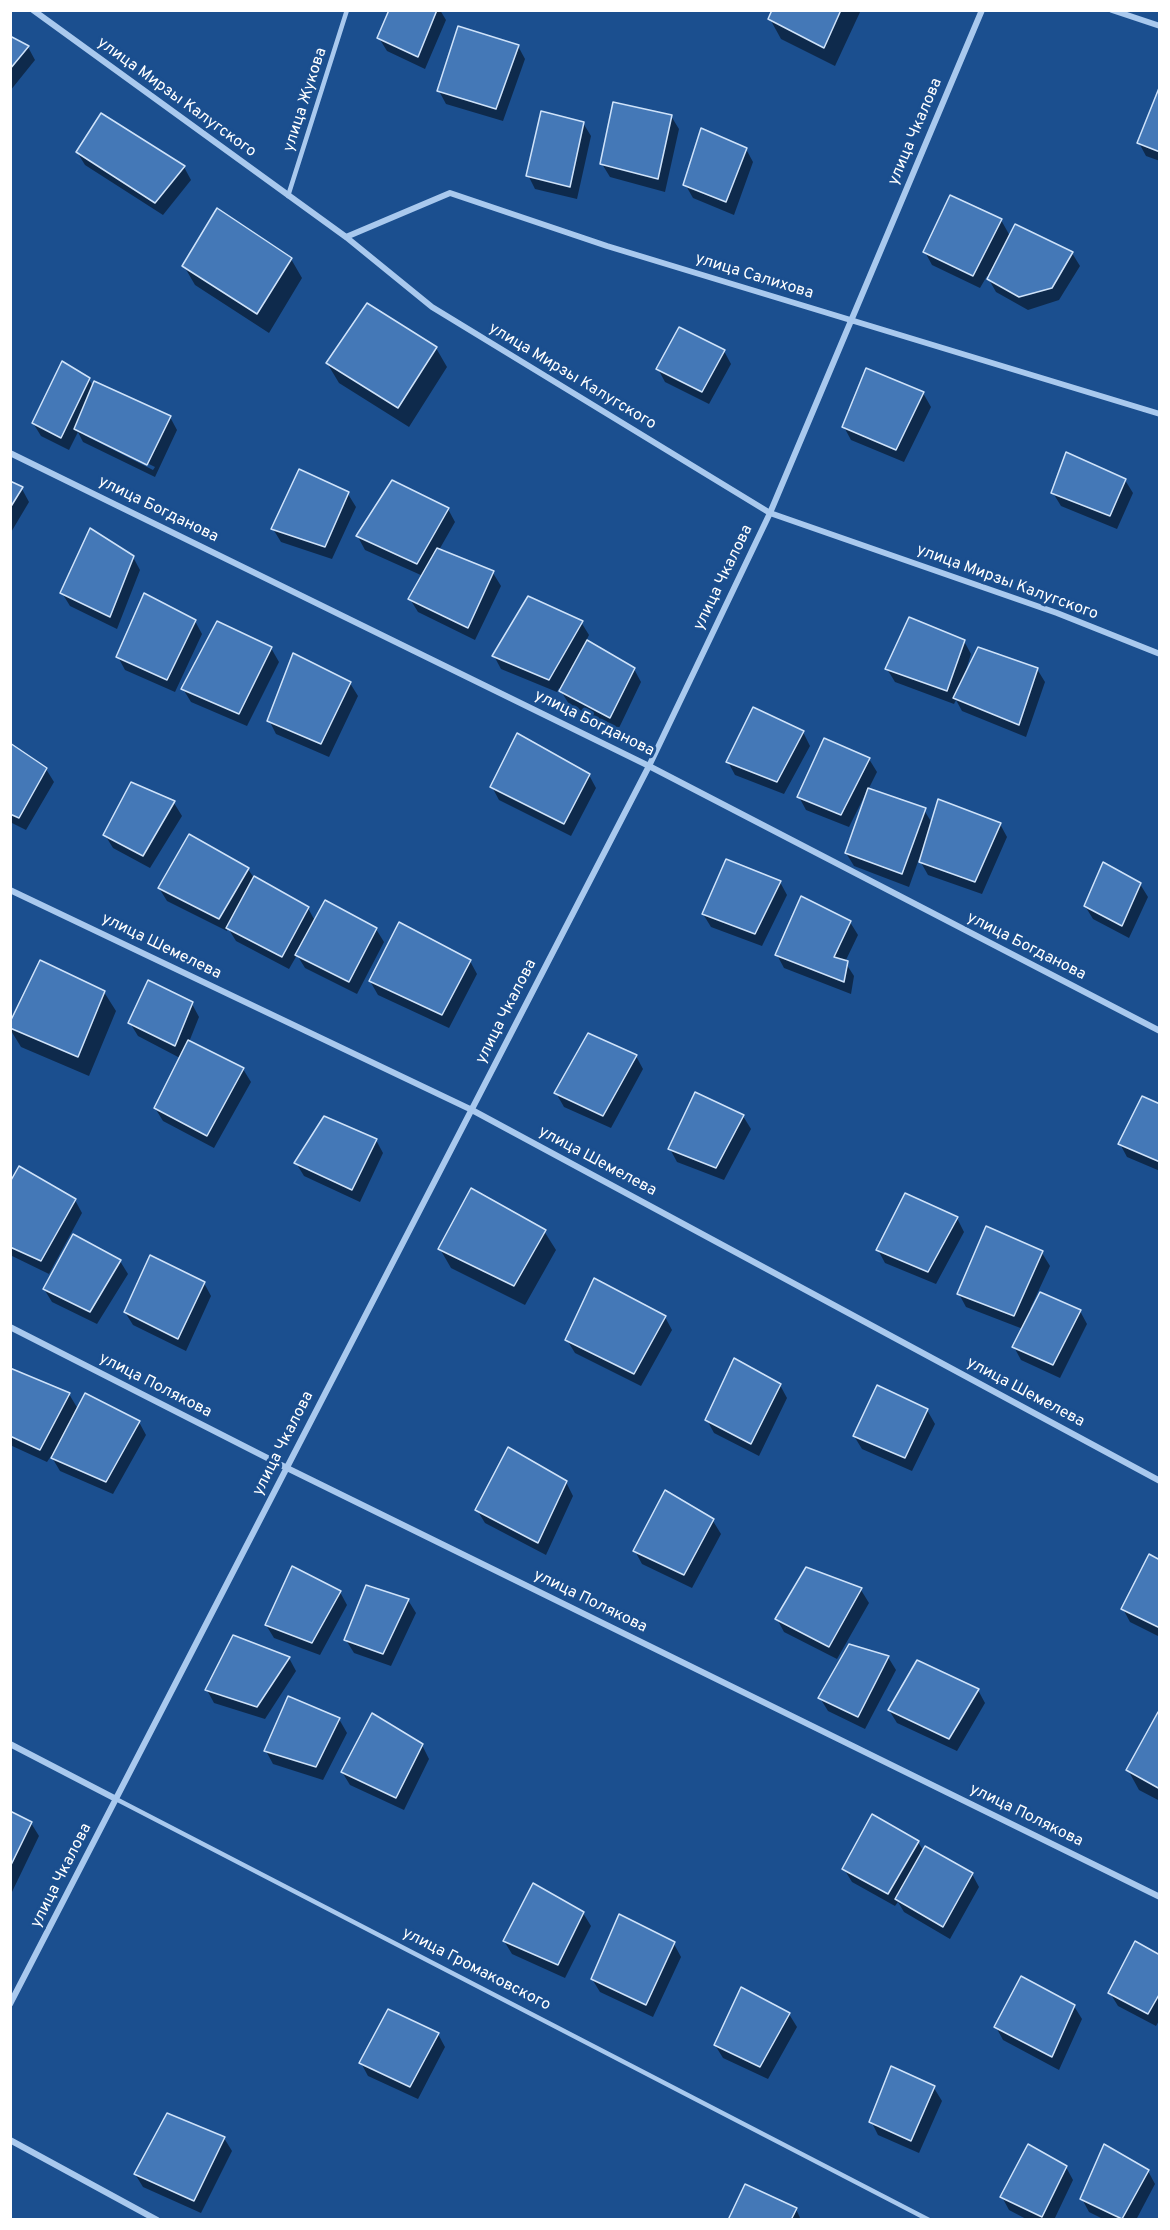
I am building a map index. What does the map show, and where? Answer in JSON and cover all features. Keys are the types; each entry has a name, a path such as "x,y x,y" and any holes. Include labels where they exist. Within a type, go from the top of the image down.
{"street":[{"name":"улица Мирзы Калугского","path":"33,10 346,237 432,307 770,513 1056,613 1160,654"},
{"name":"улица Чкалова","path":"10,2004 649,766 770,513 982,10"},
{"path":"1112,10 1160,26"},
{"name":"улица Салихова","path":"346,237 450,193 607,246 1160,414"},
{"name":"улица Богданова","path":"10,453 649,766 1160,1031"},
{"name":"улица Шемелева","path":"10,890 472,1110 1160,1480"},
{"name":"улица Полякова","path":"10,1327 287,1468 1160,1897"},
{"name":"улица Громаковского","path":"10,1744 116,1799"},
{"path":"10,2140 157,2220"}],"lane":[{"name":"улица Жукова","path":"288,196 347,10"},
{"name":"улица Громаковского","path":"116,1799 929,2220"}],"building":[{"path":"389,10 437,10 418,57 377,38"},
{"path":"772,10 841,10 824,48 768,19"},
{"path":"458,26 519,45 496,109 437,91"},
{"path":"10,36 29,46 10,69"},
{"path":"1160,89 1160,152 1137,143"},
{"path":"613,102 672,115 658,179 600,164"},
{"path":"541,111 584,122 570,187 526,176"},
{"path":"101,113 185,166 155,203 76,152"},
{"path":"701,128 747,148 726,202 683,185"},
{"path":"950,195 1002,219 973,276 923,252"},
{"path":"217,208 292,258 257,314 182,266"},
{"path":"1015,224 1073,252 1052,288 1019,297 987,279"},
{"path":"367,303 437,347 398,408 326,363"},
{"path":"679,327 725,350 702,392 656,369"},
{"path":"62,361 90,378 61,438 32,423"},
{"path":"866,368 924,392 896,450 842,427"},
{"path":"94,381 171,416 147,465 74,429"},
{"path":"1066,452 1126,479 1110,516 1051,493"},
{"path":"299,469 349,492 325,547 271,529"},
{"path":"392,480 449,508 417,564 356,536"},
{"path":"10,481 23,487 10,508"},
{"path":"90,528 134,556 110,617 60,593"},
{"path":"437,548 494,571 468,628 408,599"},
{"path":"144,593 196,620 167,680 116,657"},
{"path":"528,596 583,621 549,680 492,656"},
{"path":"909,617 965,640 947,691 885,669"},
{"path":"217,621 272,647 239,714 181,689"},
{"path":"587,640 635,668 610,718 559,691"},
{"path":"978,647 1038,668 1019,725 953,698"},
{"path":"293,653 351,682 321,744 267,721"},
{"path":"753,707 804,731 777,782 726,762"},
{"path":"517,733 590,774 564,824 490,787"},
{"path":"824,738 870,758 841,815 797,797"},
{"path":"10,743 47,768 19,818 10,814"},
{"path":"131,782 175,801 143,856 103,835"},
{"path":"868,788 926,808 902,874 845,853"},
{"path":"938,799 1001,823 975,882 919,862"},
{"path":"189,834 249,868 219,919 158,888"},
{"path":"726,859 781,881 755,934 702,914"},
{"path":"1103,862 1141,883 1122,926 1084,906"},
{"path":"254,876 309,907 282,957 226,928"},
{"path":"801,896 851,921 834,957 848,961 844,982 775,955"},
{"path":"325,900 377,928 349,982 295,955"},
{"path":"399,922 471,960 442,1015 369,981"},
{"path":"40,960 105,991 78,1057 10,1028 10,1022"},
{"path":"148,980 193,1002 175,1046 128,1023"},
{"path":"588,1033 637,1055 603,1116 554,1093"},
{"path":"188,1040 244,1068 207,1136 154,1108"},
{"path":"695,1092 744,1115 716,1168 668,1149"},
{"path":"1142,1096 1160,1104 1160,1162 1118,1144"},
{"path":"324,1116 377,1139 352,1190 294,1163"},
{"path":"19,1166 76,1199 41,1261 10,1247 10,1182"},
{"path":"471,1188 546,1230 514,1286 438,1249"},
{"path":"905,1193 958,1217 928,1272 876,1250"},
{"path":"986,1226 1043,1251 1014,1316 957,1294"},
{"path":"73,1234 121,1260 90,1312 43,1289"},
{"path":"150,1255 205,1282 178,1339 124,1312"},
{"path":"594,1278 666,1316 634,1374 565,1340"},
{"path":"1040,1292 1081,1310 1053,1365 1012,1347"},
{"path":"734,1358 781,1384 751,1444 705,1420"},
{"path":"10,1368 70,1393 40,1450 10,1436"},
{"path":"877,1385 928,1409 905,1458 853,1436"},
{"path":"85,1393 140,1421 106,1482 51,1458"},
{"path":"508,1447 567,1481 538,1543 475,1510"},
{"path":"665,1490 714,1519 684,1575 633,1551"},
{"path":"1149,1554 1160,1560 1160,1628 1121,1609"},
{"path":"292,1566 341,1591 312,1643 265,1625"},
{"path":"806,1567 862,1588 829,1647 775,1619"},
{"path":"366,1585 409,1599 383,1654 344,1640"},
{"path":"233,1635 290,1657 257,1707 205,1690"},
{"path":"849,1644 889,1656 858,1717 818,1698"},
{"path":"917,1660 979,1689 949,1739 888,1710"},
{"path":"288,1696 340,1718 316,1767 264,1751"},
{"path":"1160,1712 1160,1789 1126,1770"},
{"path":"372,1713 423,1744 396,1798 341,1772"},
{"path":"10,1811 32,1822 10,1867"},
{"path":"872,1814 919,1841 888,1894 842,1869"},
{"path":"925,1846 973,1873 943,1927 895,1899"},
{"path":"533,1883 584,1912 558,1965 503,1941"},
{"path":"619,1914 675,1942 646,2005 591,1979"},
{"path":"1135,1941 1160,1955 1160,1993 1148,2014 1108,1993"},
{"path":"1021,1976 1075,2005 1052,2057 994,2027"},
{"path":"741,1987 790,2013 760,2067 714,2045"},
{"path":"388,2009 439,2033 410,2087 359,2063"},
{"path":"891,2066 935,2086 911,2141 869,2122"},
{"path":"167,2113 225,2137 194,2201 134,2174"},
{"path":"1028,2144 1067,2166 1042,2217 1000,2197"},
{"path":"1104,2144 1149,2170 1122,2219 1080,2199"},
{"path":"745,2184 797,2208 791,2220 728,2220"}]}
